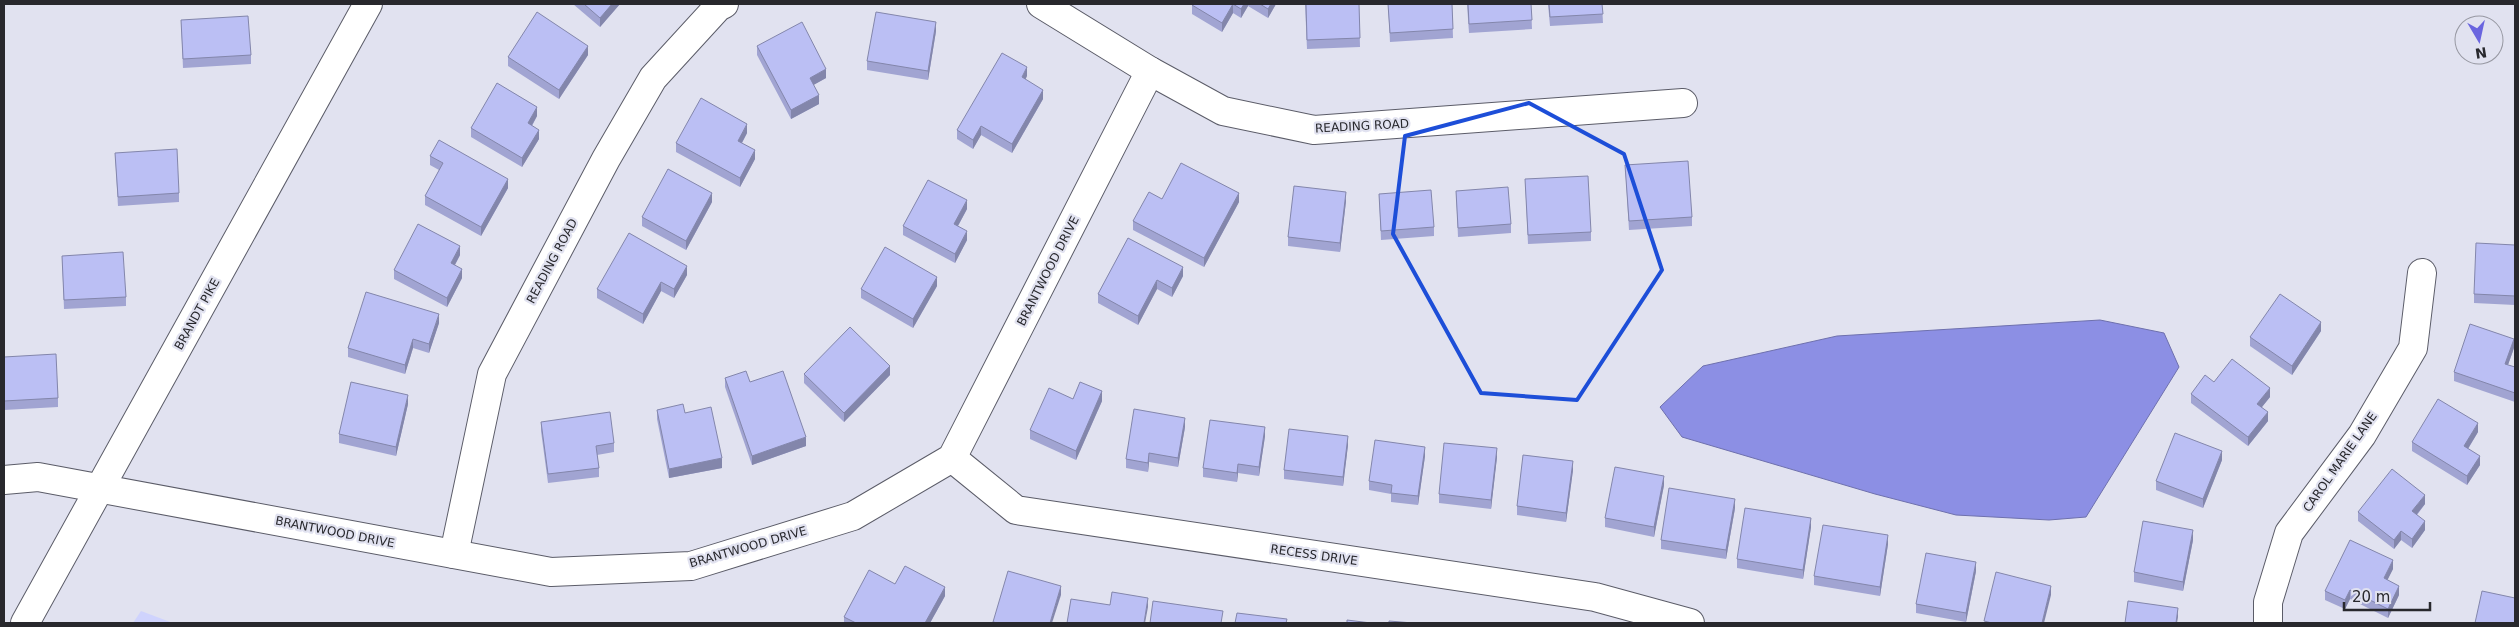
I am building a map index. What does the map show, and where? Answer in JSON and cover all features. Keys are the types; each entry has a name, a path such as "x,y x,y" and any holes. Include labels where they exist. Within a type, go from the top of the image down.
{"street":[{"name":"BRANDT PIKE","path":"25,623 368,4"},
{"name":"READING ROAD","path":"454,554 492,374 606,159 653,78 718,7 724,4"},
{"name":"READING ROAD","path":"1041,4 1150,71 1222,111 1314,130 1683,103"},
{"name":"BRANTWOOD DRIVE","path":"4,480 38,477 551,572 691,566 853,516 952,458 1150,71"},
{"name":"CAROL MARIE LANE","path":"2268,623 2268,602 2289,533 2362,435 2413,348 2422,273"},
{"name":"RECESS DRIVE","path":"952,458 1016,510 1595,597 1690,623"}],"highlighted area":[{"path":"1529,103 1624,154 1662,270 1577,400 1481,393 1393,234 1405,136"}],"shaded area":[{"path":"141,611 173,623 133,623"}],"water":[{"path":"2100,320 2164,333 2179,367 2086,517 2049,520 1956,515 1875,494 1682,437 1660,407 1703,366 1837,336"}],"building":[{"path":"584,4 612,4 600,18"},
{"path":"1192,4 1233,4 1222,23"},
{"path":"1233,4 1244,4 1241,9"},
{"path":"1260,4 1271,4 1268,9"},
{"path":"1306,4 1359,4 1360,38 1307,40"},
{"path":"1388,4 1452,4 1453,29 1390,33"},
{"path":"1468,4 1531,4 1532,20 1469,24"},
{"path":"1549,4 1602,4 1603,14 1550,17"},
{"path":"537,12 588,46 559,90 508,57"},
{"path":"876,12 936,22 928,71 867,61"},
{"path":"248,16 251,55 183,59 181,20"},
{"path":"802,22 826,69 810,78 819,95 791,110 757,46"},
{"path":"1002,53 1027,67 1022,77 1043,90 1012,144 981,126 973,140 957,130"},
{"path":"497,83 537,107 528,123 539,130 522,158 471,128"},
{"path":"701,98 747,124 738,141 755,150 740,178 676,143"},
{"path":"439,140 508,179 481,227 425,196 443,163 430,156"},
{"path":"177,149 179,193 118,197 115,153"},
{"path":"1688,161 1692,217 1629,221 1625,165"},
{"path":"1181,163 1239,193 1204,258 1133,221 1149,192 1162,199"},
{"path":"668,169 712,193 686,241 642,217"},
{"path":"1588,176 1591,232 1528,235 1525,179"},
{"path":"928,180 967,200 954,224 967,231 955,254 903,226"},
{"path":"1294,186 1346,192 1340,243 1288,237"},
{"path":"1508,187 1511,224 1458,228 1456,191"},
{"path":"1431,190 1434,227 1381,231 1379,194"},
{"path":"418,224 460,246 451,263 462,269 447,298 394,270"},
{"path":"629,233 687,266 674,289 661,282 643,314 597,289"},
{"path":"1128,238 1183,267 1172,288 1157,280 1138,316 1098,294"},
{"path":"2476,243 2515,245 2515,296 2474,294"},
{"path":"885,247 937,277 913,319 861,289"},
{"path":"123,252 126,297 64,300 62,256"},
{"path":"366,292 439,314 429,344 413,339 405,365 348,348"},
{"path":"2280,294 2321,322 2292,366 2250,337"},
{"path":"2470,324 2514,339 2505,364 2515,367 2515,393 2454,372"},
{"path":"850,327 890,366 844,413 804,374"},
{"path":"56,354 58,398 4,401 4,357"},
{"path":"2232,359 2270,388 2257,404 2268,412 2248,437 2191,394 2205,375 2214,382"},
{"path":"746,371 750,382 783,371 806,437 752,456 725,378"},
{"path":"351,382 408,395 396,447 339,434"},
{"path":"1080,382 1102,391 1076,451 1030,430 1049,388 1073,399"},
{"path":"2438,399 2478,423 2464,446 2480,456 2467,476 2412,442"},
{"path":"683,404 685,413 711,407 722,458 669,469 657,410"},
{"path":"1134,409 1185,418 1178,458 1149,453 1148,463 1126,459"},
{"path":"610,412 614,443 596,446 599,468 548,474 541,422"},
{"path":"1210,420 1265,427 1259,467 1238,464 1237,473 1203,468"},
{"path":"1289,429 1348,436 1343,477 1284,470"},
{"path":"2175,433 2222,451 2203,499 2156,481"},
{"path":"1375,440 1425,447 1418,496 1391,493 1392,485 1369,481"},
{"path":"1444,443 1497,448 1491,500 1439,494"},
{"path":"1523,455 1573,461 1566,513 1517,506"},
{"path":"1615,467 1664,476 1654,527 1605,518"},
{"path":"2392,469 2425,495 2412,511 2425,521 2412,539 2401,531 2394,540 2358,512"},
{"path":"1669,488 1735,499 1726,550 1661,540"},
{"path":"1745,508 1811,518 1803,570 1737,559"},
{"path":"2143,521 2193,530 2183,582 2134,572"},
{"path":"1823,525 1888,535 1880,587 1814,576"},
{"path":"2350,540 2393,560 2384,578 2399,586 2388,609 2350,590 2345,600 2325,591"},
{"path":"1926,553 1976,562 1966,613 1916,604"},
{"path":"905,566 945,587 925,623 856,623 844,617 869,570 895,584"},
{"path":"1008,571 1061,586 1050,623 993,622"},
{"path":"1996,572 2051,586 2042,623 1992,623 1984,621"},
{"path":"2482,591 2515,598 2515,623 2475,623"},
{"path":"1112,592 1148,598 1144,623 1067,623 1071,599 1110,605"},
{"path":"1153,601 1223,611 1221,623 1150,623"},
{"path":"2128,601 2178,608 2176,623 2125,623"},
{"path":"1237,613 1287,619 1286,623 1235,623"},
{"path":"1347,620 1371,623 1347,623"},
{"path":"1389,621 1413,623 1389,623"}]}
